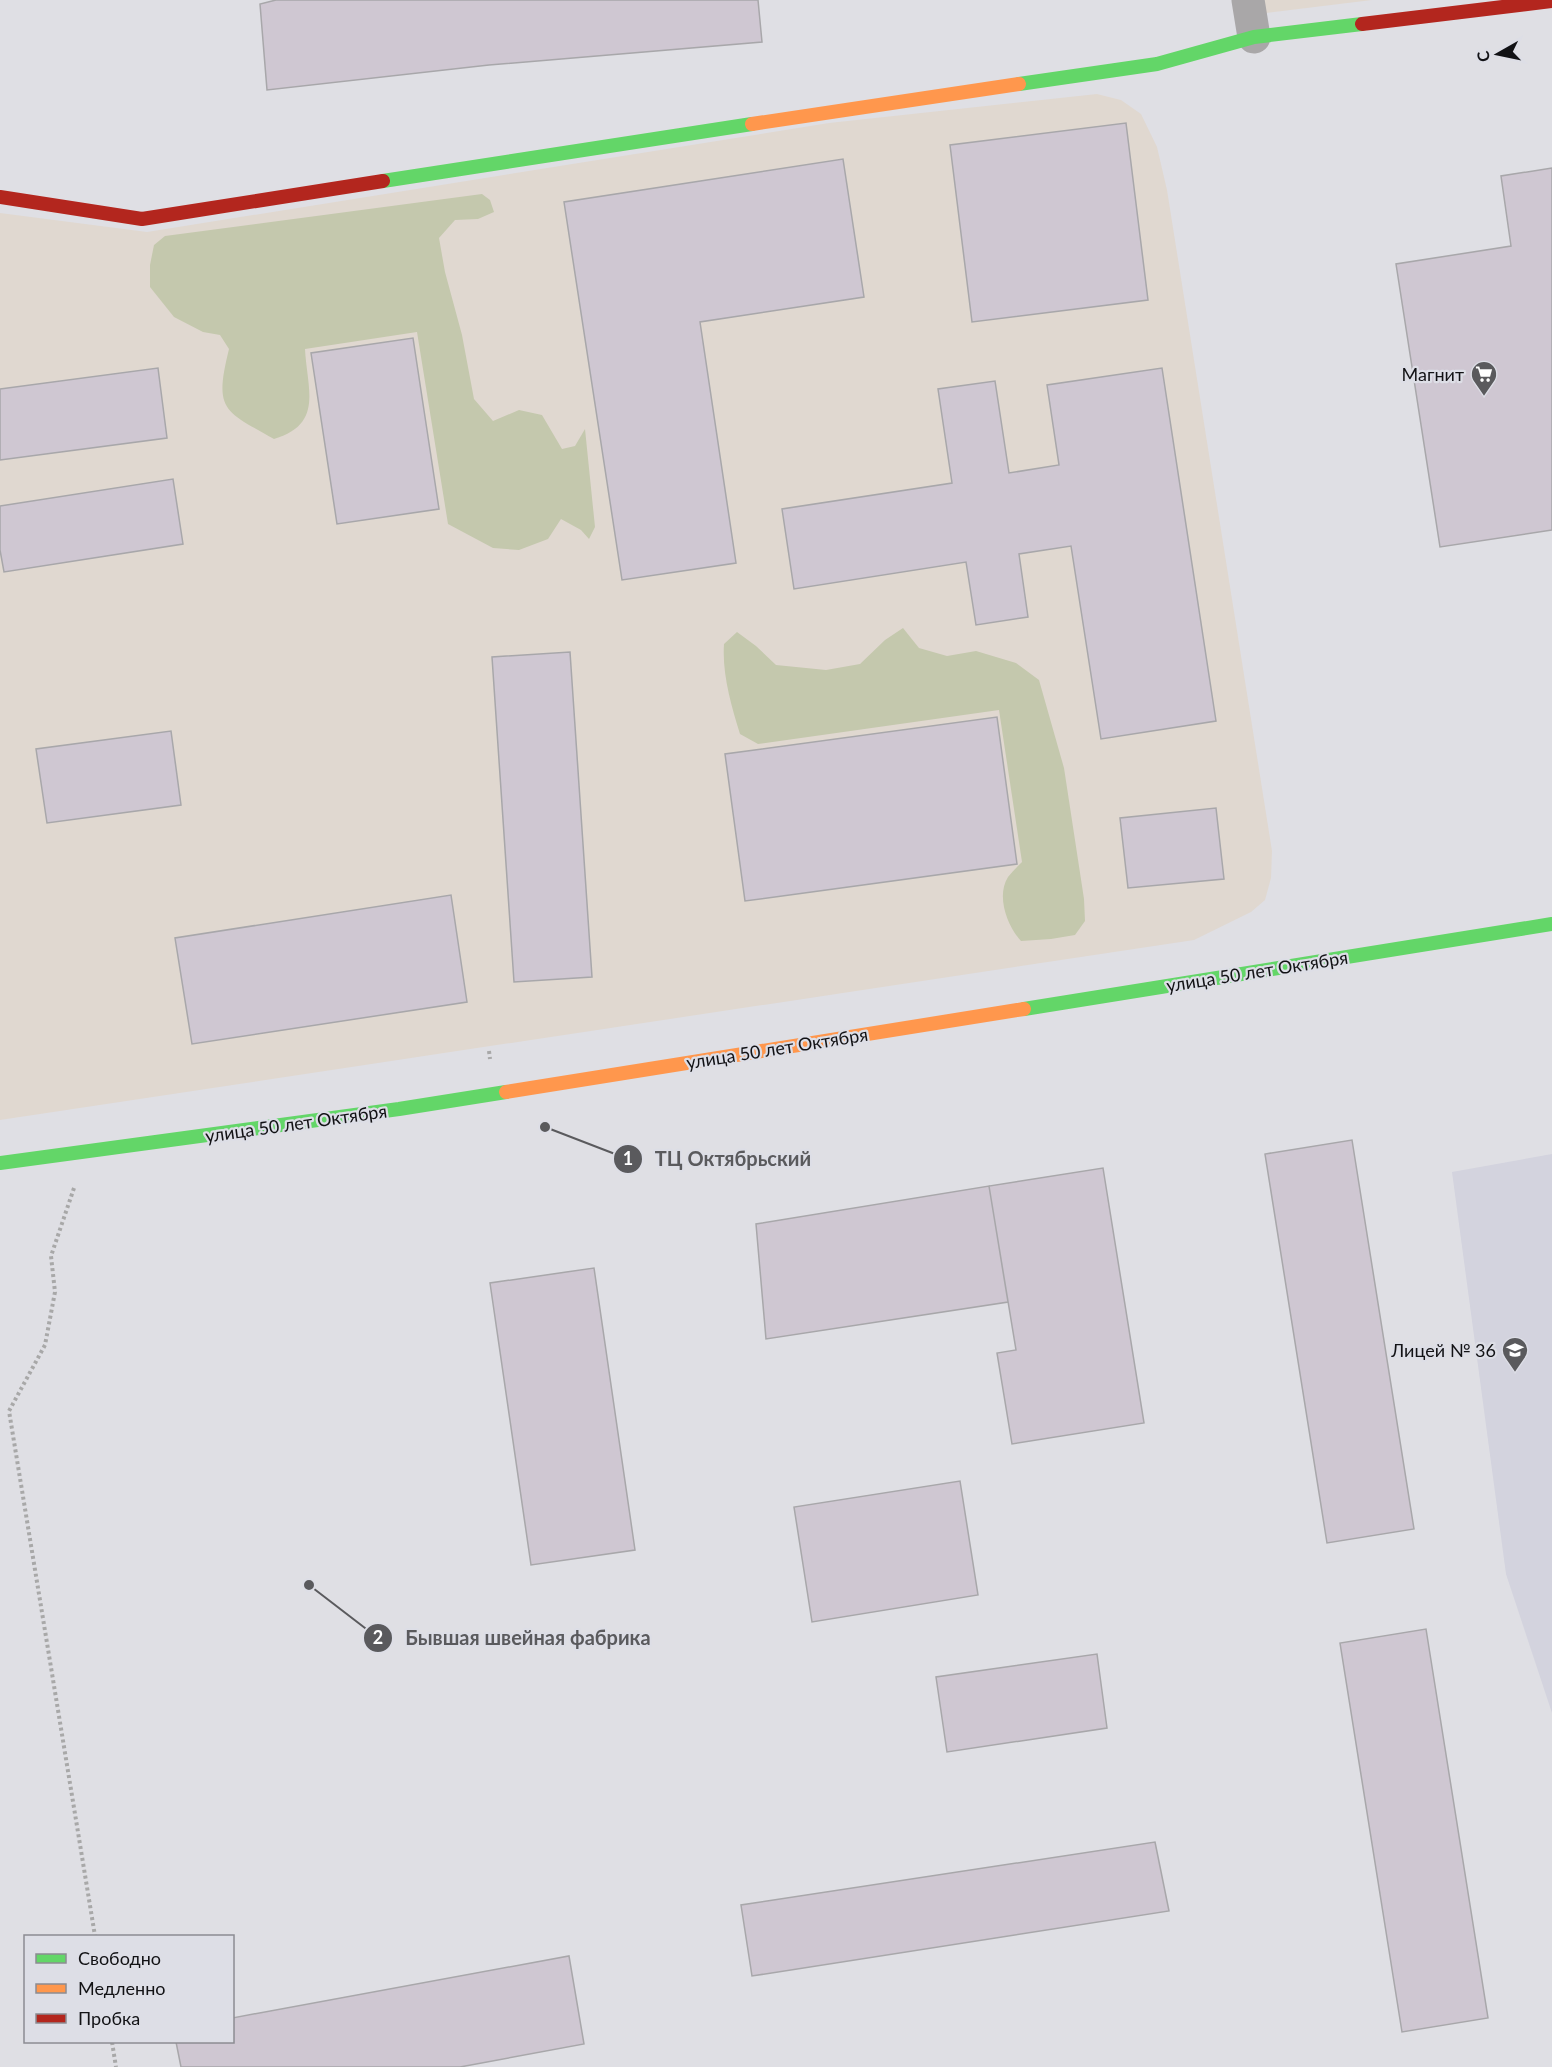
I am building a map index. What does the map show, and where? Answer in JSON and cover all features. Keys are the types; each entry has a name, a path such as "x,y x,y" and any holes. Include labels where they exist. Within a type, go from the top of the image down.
{"street":[{"path":"1248,0 1254,37"},
{"path":"0,197 142,219 582,149 1157,63 1254,37 1552,1"},
{"name":"улица 50 лет Октября","path":"0,1164 399,1109 1552,924"}],"path":[{"path":"489,1051 495,1093"},
{"path":"74,1188 51,1256 55,1292 45,1345 9,1411 95,1935"},
{"path":"112,2043 116,2067"}],"shaded area":[{"path":"1264,0 1372,0 1266,13"},
{"path":"1097,94 1121,100 1141,114 1157,147 1167,190 1272,851 1271,878 1265,900 1251,912 1194,940 0,1120 0,213 147,232 829,123"},
{"name":"Лицей № 36","path":"1552,1154 1552,1713 1506,1574 1452,1172"}],"green space":[{"path":"482,194 490,200 494,212 478,219 455,220 439,238 445,272 462,335 474,399 493,421 519,410 542,415 562,449 575,446 585,429 595,527 589,539 581,530 561,519 548,539 519,550 493,548 448,524 417,332 305,349 309,391 306,414 300,424 290,432 274,439 233,414 227,406 223,397 223,385 229,349 220,335 203,332 174,317 150,287 150,265 154,245 165,236"},
{"path":"903,628 919,648 947,656 976,651 1016,663 1039,680 1064,768 1084,899 1085,921 1075,935 1021,941 1011,927 1005,911 1003,893 1005,885 1008,877 1022,862 999,710 758,744 740,734 724,667 724,644 737,632 776,665 826,670 860,664 885,640"}],"building":[{"path":"276,0 758,0 762,42 489,65 267,90 260,4"},
{"path":"1126,123 1148,300 972,322 950,145"},
{"path":"843,159 864,297 700,322 736,563 622,580 564,202"},
{"name":"Магнит","path":"1552,168 1552,530 1440,547 1396,264 1511,246 1501,176"},
{"path":"413,338 439,509 337,524 311,353"},
{"path":"158,368 167,438 0,460 0,389"},
{"path":"1162,368 1216,721 1101,739 1071,546 1019,554 1028,617 976,625 966,562 794,589 782,509 952,483 938,389 995,381 1009,473 1059,465 1047,385"},
{"path":"173,479 183,544 4,572 0,550 0,506"},
{"path":"570,652 592,977 514,982 492,657"},
{"path":"997,717 1017,864 745,901 725,754"},
{"path":"171,731 181,805 47,823 36,749"},
{"path":"1216,808 1224,879 1128,888 1120,818"},
{"path":"451,895 467,1002 192,1044 175,938"},
{"path":"1352,1140 1414,1529 1327,1543 1265,1154"},
{"path":"1103,1168 1144,1423 1012,1444 997,1353 1016,1350 989,1186"},
{"path":"989,1186 1008,1302 766,1339 756,1224"},
{"path":"594,1268 635,1550 531,1565 490,1283"},
{"path":"960,1481 978,1595 812,1622 794,1507"},
{"path":"1426,1629 1488,2018 1402,2032 1340,1643"},
{"path":"1097,1654 1107,1728 947,1752 936,1677"},
{"path":"1155,1842 1169,1911 752,1976 741,1905"},
{"path":"569,1956 584,2044 460,2067 181,2067 176,2043 234,2043 234,2018"}],"traffic: fast":[{"path":"1019,84 1157,64 1254,37 1362,24"},
{"path":"383,181 752,124"},
{"path":"1024,1009 1552,924"},
{"path":"0,1163 399,1109 506,1092"}],"traffic: slow":[{"path":"752,124 1019,84"},
{"path":"506,1092 1024,1009"}],"traffic: jam":[{"path":"1362,24 1552,1"},
{"path":"0,197 142,219 383,181"}],"place":[{"name":"Магнит","path":"1484,397"},
{"name":"ТЦ Октябрьский","path":"545,1127"},
{"name":"Лицей № 36","path":"1515,1373"},
{"name":"Бывшая швейная фабрика","path":"309,1585"}]}
